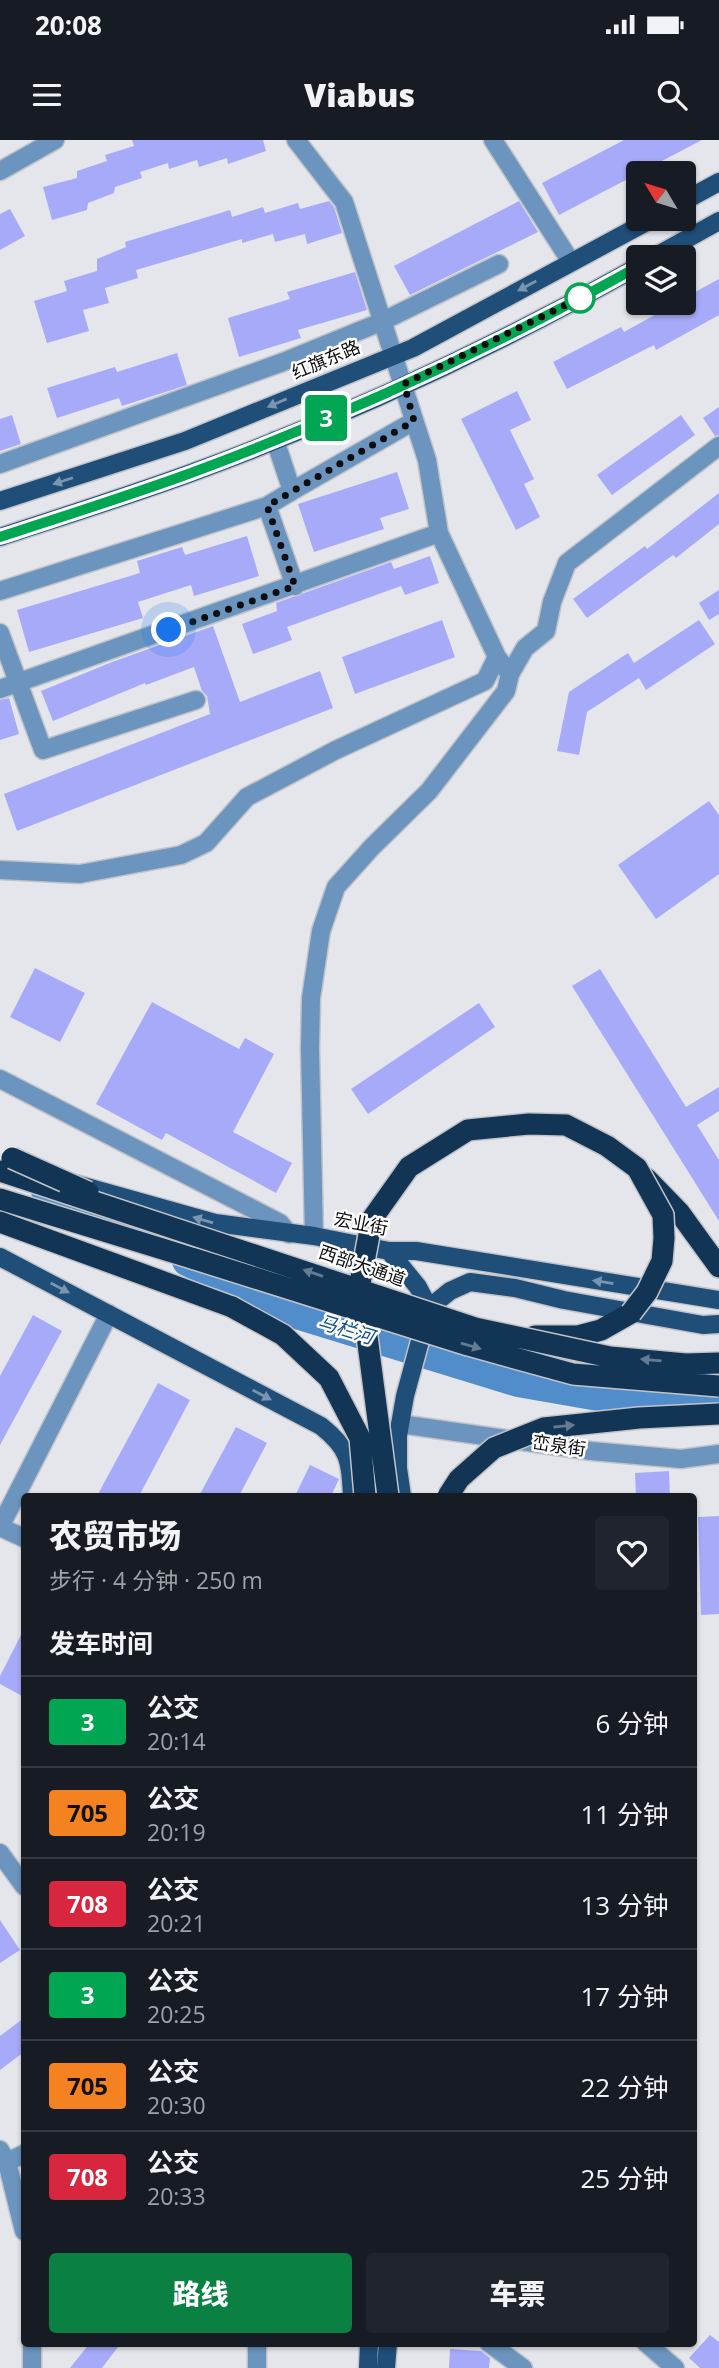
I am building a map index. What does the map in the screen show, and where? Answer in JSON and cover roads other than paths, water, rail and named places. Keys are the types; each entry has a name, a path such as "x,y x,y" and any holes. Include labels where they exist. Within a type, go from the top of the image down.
{"highway":[{"path":"388,1493 360,1283 372,1219 409,1167 468,1130 529,1124 566,1125 607,1146 637,1168 679,1212 719,1267"},
{"path":"0,1154 149,1220"},
{"path":"495,1332 524,1336 578,1336 601,1330 631,1313 651,1284 662,1261 664,1238 663,1215 637,1168"},
{"name":"西部大通道","path":"0,1171 475,1328 610,1357 686,1364 719,1363"},
{"path":"0,1199 468,1345 573,1374 719,1386"},
{"path":"0,1223 232,1307 283,1335 329,1378 360,1438 365,1493"},
{"path":"450,1493 458,1479 494,1448 544,1428 639,1418 719,1414"}],"main road":[{"path":"696,194 719,182"},
{"path":"676,245 719,221"},
{"name":"红旗东路","path":"0,501 185,441 413,348 629,231"},
{"path":"0,537 191,473 275,440 404,384 626,273"},
{"name":"宏业街","path":"0,1163 215,1223 314,1236 389,1251 416,1251 719,1300"},
{"path":"389,1251 418,1287 429,1308"},
{"path":"0,1257 321,1426 337,1439 350,1462 352,1493"},
{"path":"402,1493 398,1468 400,1424 405,1396 429,1308 450,1291 470,1282 515,1288 564,1300 703,1325 719,1324"},
{"path":"321,1426 366,1427 400,1424"},
{"path":"368,2368 369,2347"},
{"path":"386,2368 388,2347"}],"street":[{"path":"0,171 55,140"},
{"path":"296,140 344,202 427,460 439,534 497,657 510,674"},
{"path":"493,140 571,262"},
{"path":"0,464 283,362 381,322 499,264"},
{"path":"0,591 267,506 414,421"},
{"path":"275,440 292,491"},
{"path":"314,1236 311,998 321,931 336,887 429,791 506,691 510,674 525,648 546,631 552,602 567,563 719,446"},
{"path":"267,506 295,586"},
{"path":"0,689 439,534"},
{"path":"0,633 43,750 196,700"},
{"path":"0,870 80,874 181,855 206,843 247,797 336,750 485,681 497,657"},
{"path":"0,1079 280,1223 289,1234"},
{"path":"21,1537 0,1527 109,1314"},
{"name":"峦泉街","path":"400,1424 590,1451 681,1459 719,1454"},
{"path":"0,1853 21,1882"},
{"path":"4,2156 21,2220"},
{"path":"32,2347 32,2368"},
{"path":"257,2347 257,2368"},
{"path":"494,2347 523,2368"},
{"path":"651,2347 675,2368"}],"waterway":[{"name":"马栏河","path":"46,1191 139,1237"},
{"name":"马栏河","path":"187,1261 293,1313 518,1382 644,1404 719,1402"}]}
